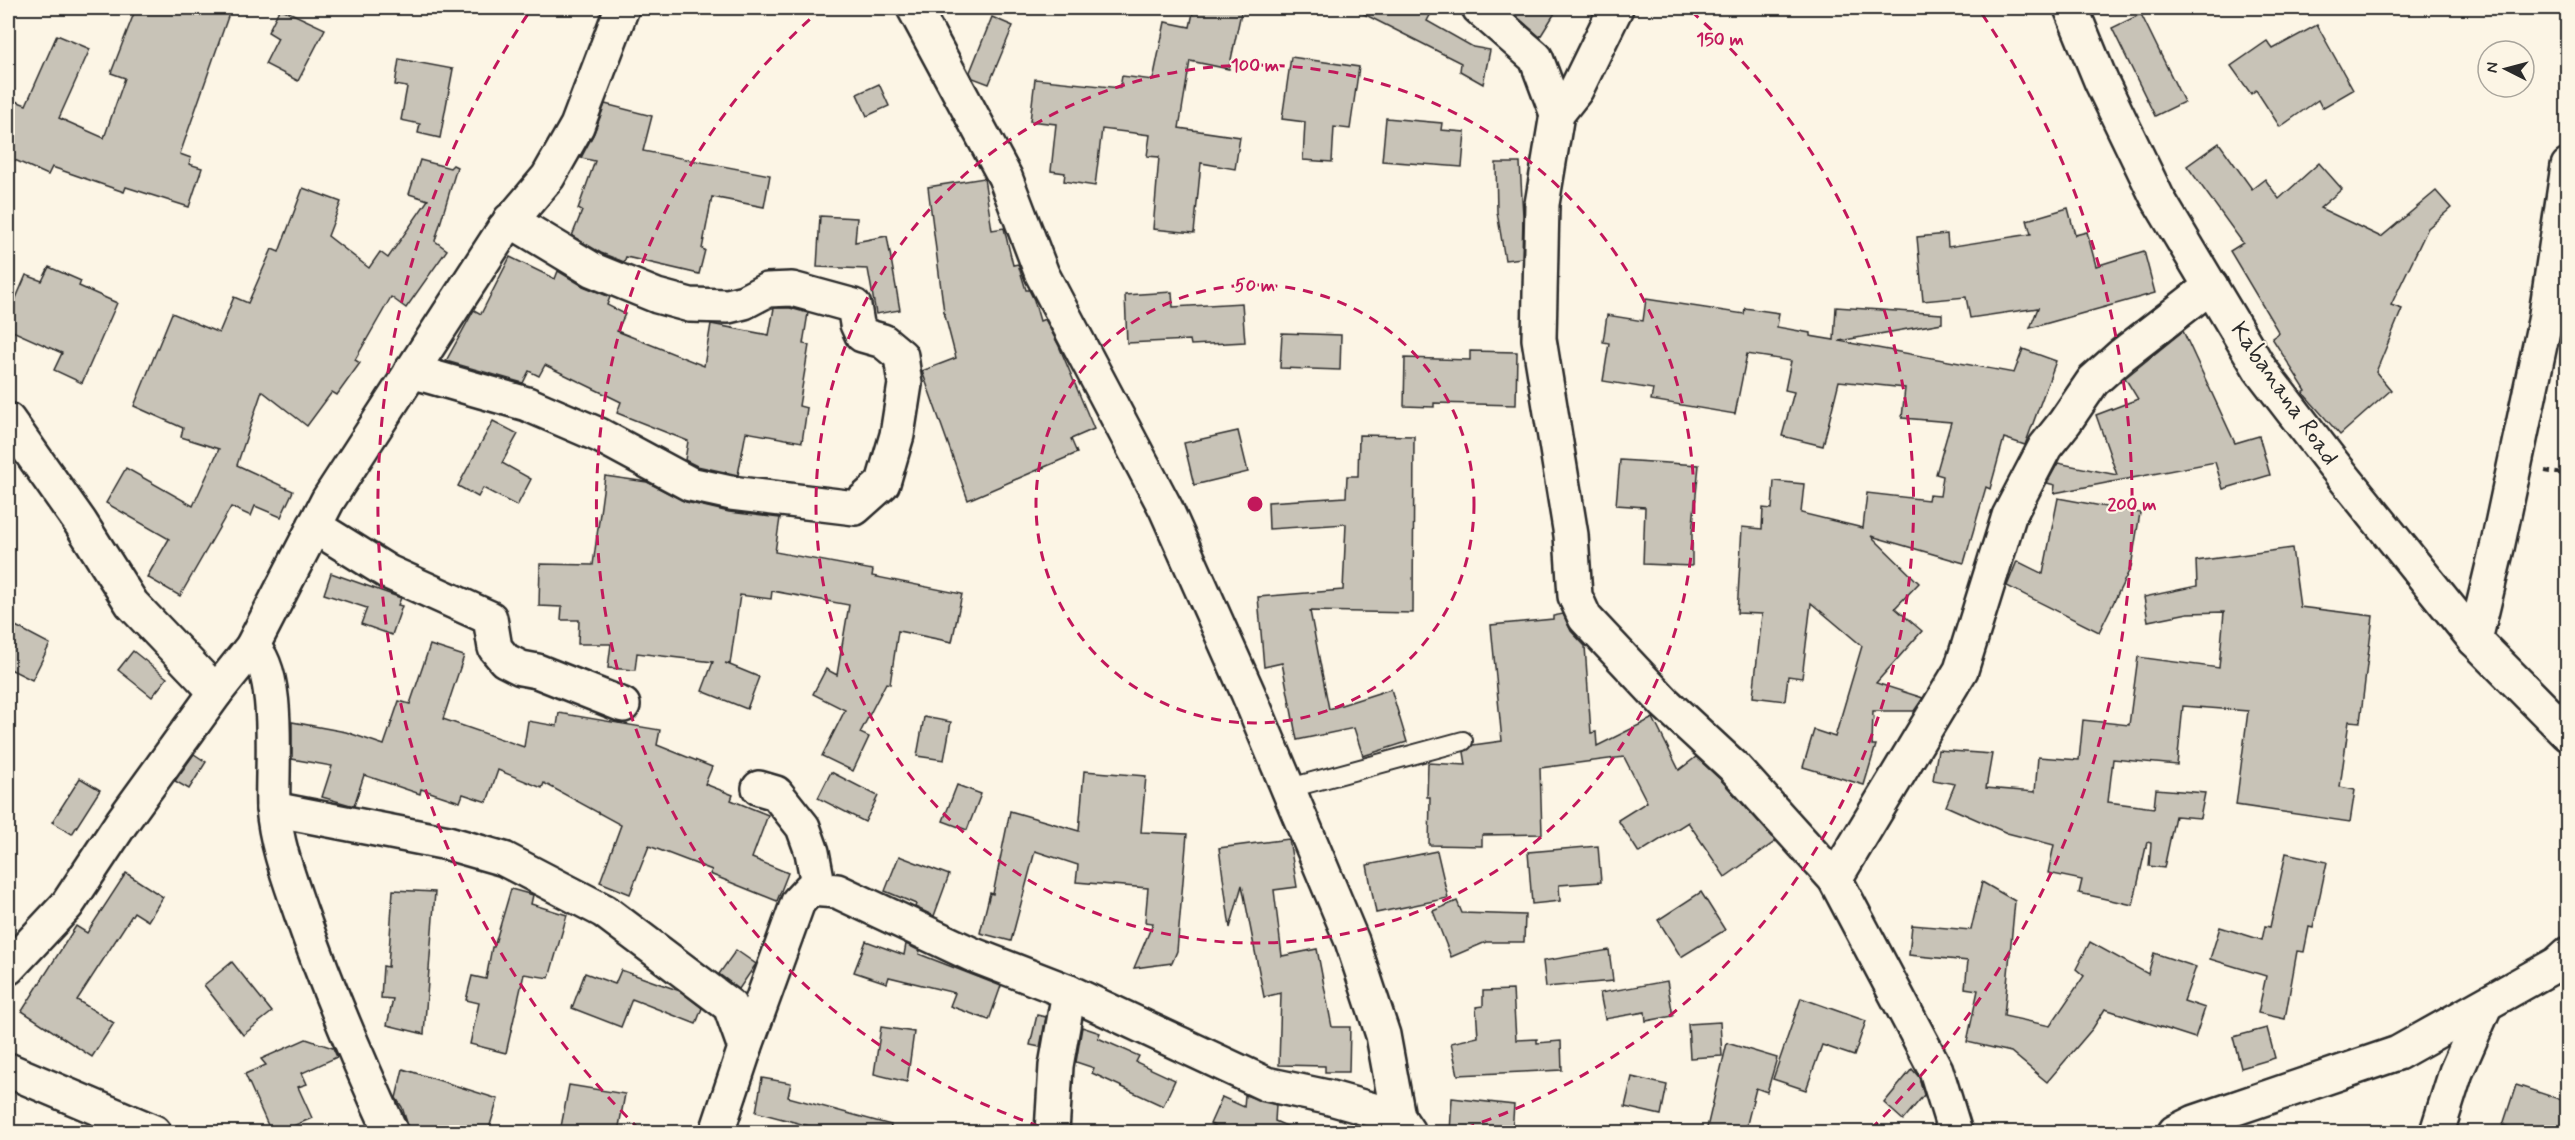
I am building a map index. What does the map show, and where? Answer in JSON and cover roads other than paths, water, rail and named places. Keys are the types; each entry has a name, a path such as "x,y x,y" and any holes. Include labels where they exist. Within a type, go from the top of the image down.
{"street":[{"path":"8,968 67,905 122,822 216,692 252,647 328,500 510,220 548,177 577,126 622,8"},
{"path":"914,8 1005,177 1042,274 1166,509 1290,788 1352,941 1383,1035 1403,1125"},
{"path":"1479,8 1536,58 1557,114"},
{"path":"1616,8 1576,90 1557,114 1542,204 1539,339 1571,535 1575,596 1585,618 1665,703 1734,766 1835,879 1936,1071 1955,1132"},
{"name":"Kabanana Road","path":"2071,8 2101,81 2157,197 2260,369 2475,640 2568,734"},
{"path":"2475,640 2545,321 2568,166"},
{"path":"411,371 527,404 599,435 690,484 730,493 855,508 883,483 897,435 905,384 901,356 883,341 862,335 857,324 854,306 792,289 767,290 744,302 728,306 690,305 657,296 593,270 510,220"},
{"path":"1835,879 1961,670 2009,516 2045,447 2065,423 2093,381 2122,355 2211,286"},
{"path":"8,420 80,522 132,604 216,692"},
{"path":"314,526 388,572 490,618 495,648 505,660 623,705"},
{"path":"252,647 262,662 272,694 273,809 282,855 340,1019 391,1132"},
{"path":"759,788 776,793 803,827 812,852 819,889"},
{"path":"273,809 448,843 504,859 604,911 717,995 730,1006 745,1048"},
{"path":"717,1132 798,902 810,889 837,891 971,954 1069,992 1266,1084 1327,1097 1403,1125"},
{"path":"2175,1132 2195,1122 2398,1053 2485,1006 2557,964 2568,954"},
{"path":"1052,1132 1056,1066 1069,992"},
{"path":"2437,1132 2456,1072 2485,1006"},
{"path":"8,1070 154,1132"}],"lane":[{"path":"1290,788 1463,741"}]}
